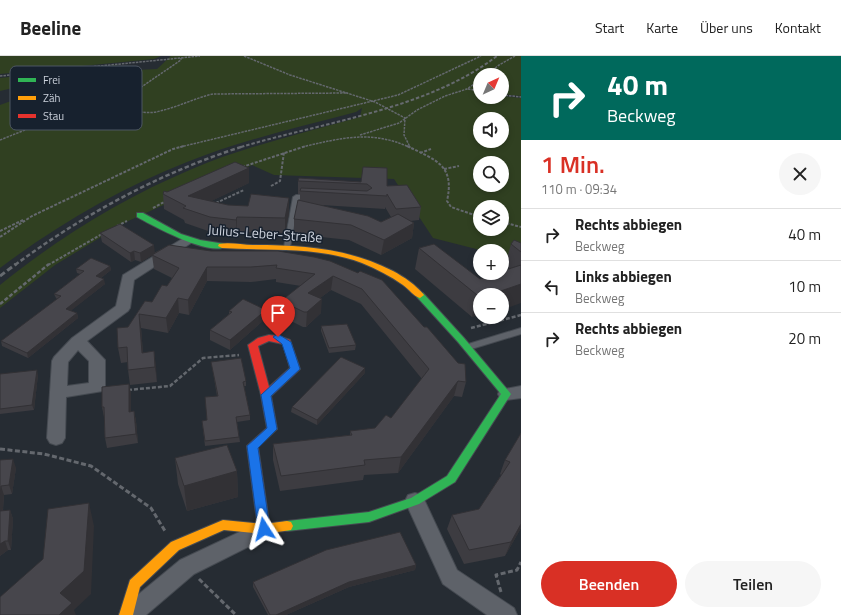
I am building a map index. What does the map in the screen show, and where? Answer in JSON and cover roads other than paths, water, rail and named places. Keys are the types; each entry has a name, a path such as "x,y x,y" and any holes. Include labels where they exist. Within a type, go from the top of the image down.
{"street":[{"name":"Julius-Leber-Straße","path":"136,217 187,240 235,247 287,247 347,256 383,270 411,286 513,393"},
{"path":"56,438 60,361 77,341 123,308 128,278 187,240"},
{"path":"264,529 252,446 272,429 266,395 253,345 260,339 278,337 287,342 295,369 266,395"},
{"path":"58,393 97,387 97,360 77,341"},
{"path":"126,615 135,584 175,546 223,525 264,529 369,517 415,501 452,479 513,393"},
{"path":"415,501 450,576 499,610"},
{"path":"130,615 187,567 264,529"}],"lane":[{"path":"287,247 296,197 317,198"},
{"path":"468,347 521,331"}],"railway":[{"path":"241,147 374,112 408,101 440,89 470,74 497,56"},
{"path":"15,265 68,229 125,196 183,168 244,146"},
{"path":"0,276 16,264"}]}
